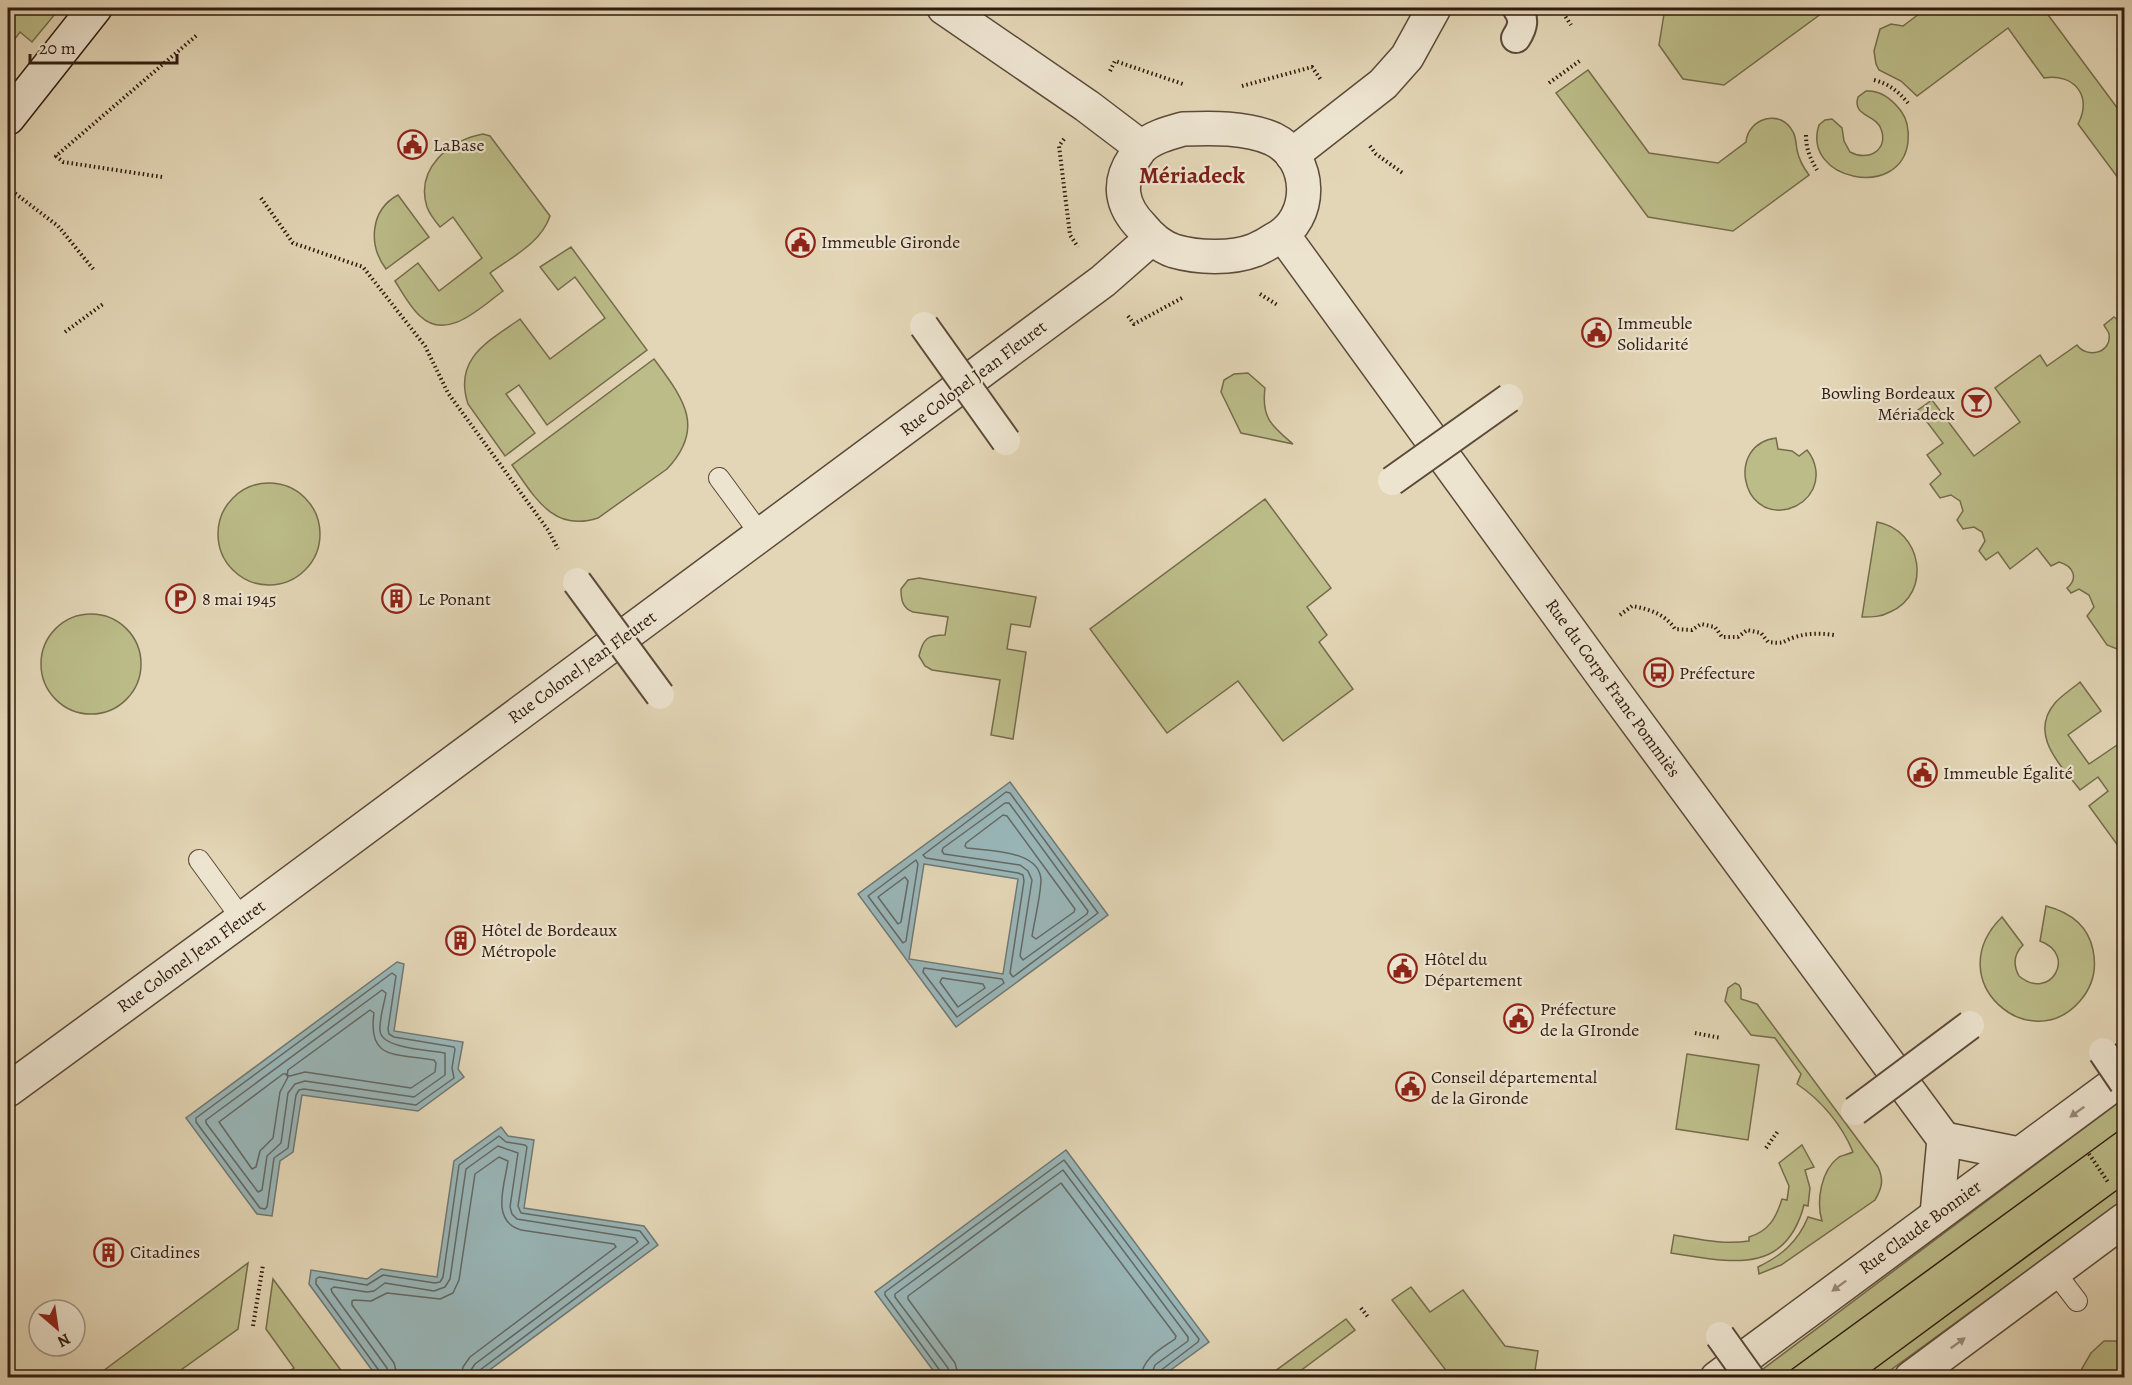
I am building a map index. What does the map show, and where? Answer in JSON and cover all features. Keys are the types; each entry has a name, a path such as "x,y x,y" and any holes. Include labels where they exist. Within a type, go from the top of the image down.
{"street":[{"path":"8,118 95,8"},
{"path":"944,8 1088,106 1141,147"},
{"path":"1292,155 1383,84 1407,57 1434,8"},
{"path":"1516,38 1523,27 1521,13 1517,8"},
{"path":"1183,129 1226,129 1248,132 1274,140 1292,155 1302,174 1305,195 1298,219 1283,235 1255,250 1201,256 1173,251 1152,238 1133,218 1122,193 1126,170 1141,147 1162,135 1183,129"},
{"name":"Rue du Corps Franc Pommiès","path":"1283,235 1611,687 1944,1139"},
{"name":"Rue Colonel Jean Fleuret","path":"8,1090 242,920 1103,281 1152,238"},
{"path":"924,326 1006,441"},
{"path":"1392,481 1509,398"},
{"path":"577,582 660,695"},
{"path":"1856,1111 1970,1025"},
{"path":"2103,1052 2124,1083"},
{"name":"Rue Claude Bonnier","path":"1717,1377 2124,1077"},
{"path":"1937,1214 1944,1139 2019,1154"},
{"path":"1911,1377 2124,1220"},
{"path":"1720,1336 1750,1377"}],"lane":[{"path":"718,477 761,535"},
{"path":"199,860 242,920"},
{"path":"2054,1271 2077,1301"}],"path":[{"path":"1094,12 1100,8"},
{"path":"162,177 63,162 56,156 197,35"},
{"path":"1549,83 1581,60"},
{"path":"1186,295 1134,324 1070,236 1059,146 1088,106 1115,61 1190,87"},
{"path":"1233,88 1312,67 1376,154 1404,174"},
{"path":"1874,80 1886,83 1908,103"},
{"path":"1806,135 1806,147 1817,170"},
{"path":"8,188 58,226 94,270"},
{"path":"261,198 293,243 363,267 425,346 448,393 548,530 577,582"},
{"path":"1259,293 1282,308 1318,282"},
{"path":"64,332 103,304"},
{"path":"1620,615 1632,606 1649,609 1669,621 1675,628 1692,630 1701,624 1715,627 1722,637 1738,637 1747,630 1761,633 1768,642 1784,644 1793,637 1817,633 1834,635"},
{"path":"1695,1034 1721,1038"},
{"path":"1766,1149 1778,1131"},
{"path":"253,1326 263,1265"},
{"path":"1361,1308 1368,1317"}],"green space":[{"path":"8,8 60,8 32,42 20,32 8,48"},
{"path":"1665,8 1829,8 1724,85 1683,79 1659,45"},
{"path":"1927,8 2043,8 2124,117 2124,186 2078,124 2083,104 2078,89 2064,79 2044,78 2008,28 1917,96 1901,81 1879,70 1874,51 1880,29 1891,24 1903,26"},
{"path":"1588,70 1649,153 1718,163 1746,142 1752,127 1766,119 1773,118 1781,120 1793,132 1799,157 1809,175 1733,231 1648,217 1556,93"},
{"path":"1866,91 1886,96 1894,103 1905,118 1908,134 1908,142 1901,160 1889,172 1872,177 1854,176 1837,170 1824,159 1817,144 1819,125 1825,120 1832,119 1842,128 1844,141 1850,152 1864,156 1870,155 1879,148 1883,136 1881,129 1874,120 1861,112 1857,104 1858,97"},
{"path":"483,134 490,136 550,216 546,226 533,242 490,273 503,291 474,313 452,324 430,323 413,308 395,281 418,263 439,291 482,258 453,217 440,227 428,210 425,193 430,169 438,158 458,143"},
{"path":"398,195 429,237 386,269 376,249 375,229 382,210"},
{"path":"571,247 647,350 547,425 519,385 506,394 535,433 505,456 468,404 465,374 477,352 486,343 520,319 550,359 605,318 575,277 558,290 540,267"},
{"path":"2114,317 2124,324 2124,650 2122,651 2107,645 2087,616 2094,607 2089,595 2079,589 2071,593 2067,588 2073,580 2073,573 2068,566 2059,562 2051,566 2037,548 2010,569 1998,552 1986,560 1979,551 1985,541 1982,532 1974,527 1963,529 1957,520 1963,511 1960,501 1951,495 1940,498 1930,484 1941,474 1927,455 1943,443 1918,410 1932,400 1974,456 2020,422 1995,388 2040,355 2047,366 2077,345 2092,353 2103,350 2109,341 2109,334 2104,325"},
{"path":"654,359 681,399 686,412 688,426 686,439 679,454 667,469 598,518 582,521 569,520 546,509 512,465"},
{"path":"1248,373 1265,388 1265,407 1270,421 1293,444 1241,433 1221,392 1224,380 1234,374"},
{"path":"1776,438 1778,449 1792,451 1799,456 1807,450 1816,469 1815,484 1811,493 1803,502 1788,509 1772,509 1759,503 1750,493 1746,480 1746,466 1750,453 1760,443"},
{"path":"269,483 288,487 305,498 316,515 320,534 316,553 305,570 288,581 269,585 250,581 233,570 222,553 218,534 222,515 233,498 250,487"},
{"path":"1265,499 1331,588 1307,607 1327,635 1319,642 1353,689 1283,741 1238,681 1167,733 1090,629"},
{"path":"1877,522 1892,527 1904,537 1912,549 1917,577 1904,603 1883,615 1862,617"},
{"path":"919,578 1036,597 1030,627 1011,624 1007,649 1026,652 1013,739 991,735 1000,680 932,670 925,666 919,656 922,645 927,639 945,635 948,617 913,612 904,606 901,589 908,580"},
{"path":"91,614 119,622 133,636 141,664 133,692 119,706 91,714 63,706 49,692 41,664 49,636 63,622"},
{"path":"2080,682 2101,711 2068,735 2089,764 2123,741 2124,743 2124,854 2089,806 2108,791 2098,777 2080,790 2057,760 2046,738 2045,727 2048,715 2055,703"},
{"path":"2046,906 2070,916 2087,933 2093,950 2094,971 2091,983 2080,1001 2060,1017 2038,1021 2016,1017 1998,1004 1985,987 1980,965 1985,941 2002,917 2023,945 2015,960 2019,976 2030,983 2049,980 2058,965 2057,956 2051,948 2040,941"},
{"path":"1735,983 1741,989 1741,999 1757,1004 1878,1167 1882,1180 1875,1200 1781,1265 1759,1274 1758,1267 1774,1258 1794,1241 1808,1217 1822,1221 1820,1195 1824,1178 1839,1157 1853,1152 1843,1132 1830,1114 1797,1084 1801,1074 1775,1038 1751,1035 1725,1001 1728,988"},
{"path":"1687,1054 1759,1065 1748,1140 1676,1129"},
{"path":"2124,1098 2124,1200 1881,1377 1751,1378"},
{"path":"1802,1145 1814,1167 1805,1170 1810,1188 1808,1206 1804,1205 1795,1228 1783,1244 1768,1254 1733,1261 1671,1253 1674,1235 1711,1241 1739,1242 1749,1241 1749,1237 1767,1227 1774,1218 1782,1199 1787,1200 1789,1186 1779,1163"},
{"path":"248,1263 238,1329 171,1377 95,1377"},
{"path":"273,1279 346,1377 291,1377 288,1372 294,1368 266,1329"},
{"path":"1411,1287 1430,1312 1463,1290 1505,1346 1538,1351 1534,1377 1451,1377 1392,1300"},
{"path":"1346,1319 1355,1330 1292,1377 1267,1377"},
{"path":"2104,1341 2124,1344 2124,1377 2077,1377 2091,1353"}],"water":[{"path":"1010,782 1108,915 956,1027 858,894","holes":["924,864 1018,879 1003,974 909,959"]},
{"path":"397,962 404,964 394,1031 463,1042 458,1069 464,1077 418,1111 302,1095 293,1152 280,1161 272,1216 257,1214 186,1118"},
{"path":"501,1127 508,1136 534,1140 524,1208 644,1226 658,1245 480,1377 377,1377 309,1284 311,1270 367,1279 381,1269 437,1277 454,1161"},
{"path":"1066,1150 1209,1342 1161,1377 938,1377 875,1292"}],"tram line":[{"path":"1780,1378 2124,1127"},
{"path":"1862,1378 2124,1185"}],"place":[{"name":"LaBase","path":"412,145"},
{"name":"Immeuble Gironde","path":"800,242"},
{"name":"Immeuble Solidarité","path":"1596,333"},
{"name":"Bowling Bordeaux Mériadeck","path":"1976,403"},
{"name":"8 mai 1945","path":"181,599"},
{"name":"Le Ponant","path":"397,599"},
{"name":"Préfecture","path":"1658,673"},
{"name":"Immeuble Égalité","path":"1922,773"},
{"name":"Hôtel de Bordeaux Métropole","path":"460,940"},
{"name":"Hôtel du Département","path":"1403,969"},
{"name":"Préfecture de la GIronde","path":"1519,1019"},
{"name":"Conseil départemental de la Gironde","path":"1410,1087"},
{"name":"Citadines","path":"109,1252"}],"district":[{"name":"Mériadeck","path":"1192,175"}]}
